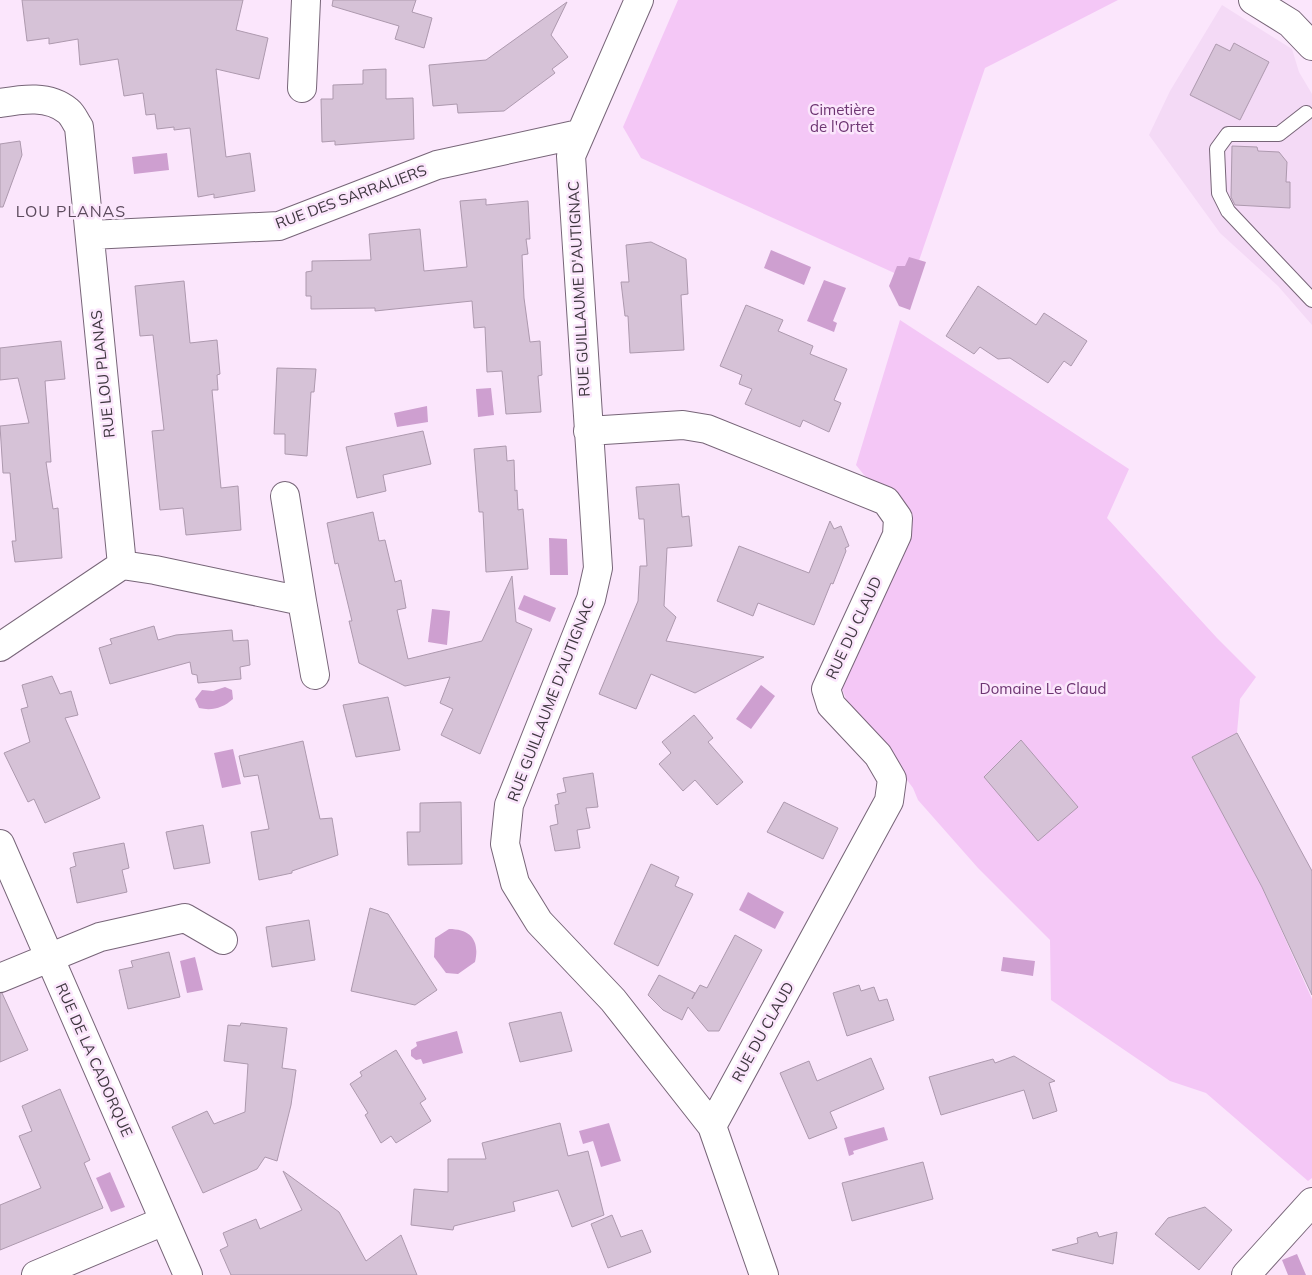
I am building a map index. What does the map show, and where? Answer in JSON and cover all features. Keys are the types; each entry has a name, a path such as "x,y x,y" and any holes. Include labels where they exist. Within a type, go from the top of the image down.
{"street":[{"path":"302,88 306,0"},
{"name":"RUE GUILLAUME D'AUTIGNAC","path":"639,0 571,156 598,568 591,600 509,805 505,844 515,884 539,922 613,1000 712,1126 764,1275"},
{"path":"1253,0 1290,23 1312,46"},
{"name":"RUE LOU PLANAS","path":"0,103 27,99 48,101 69,111 79,128 122,566"},
{"name":"RUE DES SARRALIERS","path":"90,235 279,226 437,165 579,134"},
{"name":"RUE DU CLAUD","path":"588,431 683,425 707,430 886,501 898,518 897,535 826,689 831,705 878,755 892,779 889,801 712,1126"},
{"path":"286,496 315,675"},
{"path":"0,647 122,566 155,570 302,601"},
{"name":"RUE DE LA CADORQUE","path":"0,844 188,1275"},
{"path":"0,978 49,956 100,937 185,918 223,940"},
{"path":"1246,1275 1312,1202"},
{"path":"36,1275 164,1222"}],"lane":[{"path":"1306,113 1279,134 1228,134 1217,149 1218,193 1228,211 1312,300"}],"shaded area":[{"path":"1222,5 1292,49 1299,72 1312,94 1312,325 1278,286 1220,233 1149,135 1170,91"},
{"path":"167,153 169,170 134,174 132,157"},
{"path":"771,250 811,267 804,285 764,268"},
{"path":"909,257 926,262 910,310 899,306 889,286 897,266 905,266"},
{"path":"824,280 846,288 833,321 837,323 834,332 807,321"},
{"path":"491,388 494,415 478,417 476,389"},
{"path":"427,406 428,422 397,427 394,413"},
{"path":"549,538 567,539 568,575 550,575"},
{"path":"524,595 556,608 550,622 518,609"},
{"path":"432,609 450,611 447,645 428,642"},
{"path":"761,685 775,696 751,729 736,719"},
{"path":"225,687 232,690 233,699 221,707 213,709 199,708 195,699 202,690 213,691"},
{"path":"233,749 241,784 222,788 214,753"},
{"path":"748,892 784,912 775,929 739,910"},
{"path":"449,929 463,931 475,942 475,962 458,974 446,973 434,957 435,938"},
{"path":"195,957 203,990 187,993 180,961"},
{"path":"1003,957 1035,961 1033,976 1001,971"},
{"path":"457,1031 463,1053 423,1064 421,1059 416,1060 411,1056 411,1050 417,1046 416,1042"},
{"path":"609,1123 621,1161 601,1167 593,1141 583,1144 579,1131"},
{"path":"884,1127 888,1140 853,1151 854,1154 849,1156 844,1138"},
{"path":"110,1172 125,1207 111,1212 96,1178"},
{"path":"1297,1254 1306,1275 1288,1275 1282,1260"}],"green space":[{"name":"Cimetière de l'Ortet","path":"678,0 1118,0 985,68 912,281 641,158 623,127"},
{"name":"Domaine Le Claud","path":"900,320 1129,469 1107,518 1217,638 1256,677 1240,699 1237,733 1192,757 1262,887 1312,999 1312,1178 1308,1181 1206,1093 1170,1081 1051,1000 1050,940 978,868 918,800 913,788 846,699 839,681 906,535 892,496 864,475 856,465"}],"building":[{"path":"22,0 243,0 236,30 268,38 259,79 216,69 226,157 250,153 255,191 214,198 214,194 198,197 190,128 174,130 174,127 157,129 155,114 146,115 143,93 124,96 118,59 80,65 78,39 49,44 49,38 27,41"},
{"path":"333,0 416,0 412,12 432,18 424,48 395,39 399,26 332,6"},
{"path":"567,2 551,35 568,57 552,69 555,73 504,111 458,113 457,104 433,106 429,65 486,60"},
{"path":"1234,43 1269,62 1240,120 1190,95 1216,44 1230,51"},
{"path":"386,69 386,99 413,98 414,139 335,145 335,141 322,142 321,99 333,99 333,85 363,84 363,70"},
{"path":"20,141 22,155 3,207 0,207 0,144"},
{"path":"1232,146 1257,147 1258,151 1279,152 1287,162 1286,182 1290,182 1290,208 1235,205 1231,197"},
{"path":"486,199 486,205 528,201 530,239 526,239 528,254 522,255 524,298 530,342 540,341 542,375 538,376 541,412 506,414 502,371 487,372 485,327 474,328 472,301 375,311 375,308 311,309 311,296 306,296 306,272 312,271 312,261 371,260 369,234 420,229 424,271 467,267 460,201"},
{"path":"651,242 686,259 688,294 681,295 684,350 630,353 628,316 625,316 621,282 629,282 626,245"},
{"path":"184,281 190,343 217,340 220,374 217,375 218,390 212,390 221,488 238,486 241,530 186,535 183,508 160,510 152,431 164,430 153,335 140,336 135,286"},
{"path":"978,286 1036,325 1044,313 1087,341 1071,366 1064,361 1048,383 1010,358 998,359 980,347 974,354 946,336"},
{"path":"746,305 783,320 778,331 813,346 810,354 847,369 834,400 841,403 829,432 803,420 800,427 745,404 752,389 739,384 742,375 720,366"},
{"path":"61,341 65,379 45,381 51,462 46,462 53,509 58,508 62,558 15,562 12,541 16,541 10,473 3,473 0,426 29,423 18,378 0,380 0,348"},
{"path":"277,368 316,369 314,392 311,392 307,456 285,454 285,434 274,434"},
{"path":"423,431 431,464 383,475 386,491 357,498 346,447"},
{"path":"506,446 507,461 514,460 518,510 523,509 528,569 486,572 483,512 479,512 474,449"},
{"path":"679,484 682,517 689,516 692,546 667,548 664,606 676,617 666,641 764,657 695,693 651,674 636,709 599,694 638,601 640,566 647,566 644,519 639,519 636,487"},
{"path":"373,512 379,541 385,540 395,582 401,580 406,608 397,610 408,659 482,641 512,576 516,622 532,629 480,754 441,735 453,709 440,703 450,677 405,686 359,663 349,621 352,621 338,563 335,564 327,523"},
{"path":"830,521 834,529 841,526 849,546 845,548 846,551 833,584 831,583 814,625 758,603 753,616 717,601 739,546 809,573"},
{"path":"154,626 158,640 176,635 232,630 233,641 248,640 250,665 240,667 241,679 198,683 197,675 192,674 190,662 110,684 99,648 112,644 110,639"},
{"path":"52,676 60,694 71,691 78,715 65,718 100,798 45,823 34,799 28,802 4,753 30,742 21,709 28,707 22,685"},
{"path":"388,697 400,750 356,757 343,705"},
{"path":"694,715 713,738 708,742 743,782 717,805 695,780 683,791 659,764 671,753 662,742"},
{"path":"1237,733 1312,871 1312,995 1262,887 1192,757"},
{"path":"1021,740 1078,807 1038,841 984,777"},
{"path":"303,741 320,819 332,818 338,855 292,871 292,873 259,880 251,832 269,829 258,775 244,777 239,756"},
{"path":"593,773 598,807 586,808 590,828 577,830 580,848 555,851 550,826 558,824 555,805 559,804 557,794 566,792 563,778"},
{"path":"461,802 462,864 408,865 407,832 420,832 420,803"},
{"path":"784,802 838,828 823,859 767,832"},
{"path":"203,825 210,863 174,869 166,832"},
{"path":"124,843 129,868 122,870 127,892 77,903 70,868 76,866 73,853"},
{"path":"651,864 679,877 675,886 693,894 658,966 614,944"},
{"path":"370,908 388,914 437,990 415,1005 351,991"},
{"path":"309,920 315,960 272,967 266,927"},
{"path":"735,935 762,950 719,1031 708,1031 688,1007 682,1020 663,1010 648,995 659,975 695,993 692,999 700,985 707,988"},
{"path":"169,952 180,997 128,1009 119,970 133,967 131,961"},
{"path":"859,985 861,991 874,987 879,1001 887,999 894,1020 847,1036 833,993"},
{"path":"0,993 2,993 28,1050 0,1062"},
{"path":"561,1012 572,1051 520,1062 509,1023"},
{"path":"241,1023 287,1028 282,1068 296,1070 291,1105 277,1161 265,1157 257,1169 203,1193 172,1127 207,1111 214,1124 245,1112 248,1064 224,1061 228,1025 240,1026"},
{"path":"396,1050 426,1099 420,1103 431,1121 396,1143 391,1136 381,1143 365,1115 368,1113 350,1084 362,1076 360,1072"},
{"path":"1014,1056 1055,1081 1049,1083 1057,1111 1033,1119 1024,1090 941,1115 929,1077 993,1059 995,1063"},
{"path":"871,1058 884,1089 830,1112 837,1128 809,1139 780,1073 809,1061 817,1081"},
{"path":"60,1089 90,1160 84,1163 103,1208 0,1250 0,1205 41,1188 19,1136 32,1131 22,1106"},
{"path":"560,1123 568,1156 588,1151 604,1215 572,1227 558,1190 513,1202 515,1211 454,1226 453,1230 411,1225 414,1189 448,1192 448,1159 486,1159 482,1143"},
{"path":"923,1162 933,1199 852,1221 842,1183"},
{"path":"283,1171 339,1212 366,1261 401,1235 417,1275 231,1275 220,1250 228,1246 223,1233 256,1219 260,1229 302,1210"},
{"path":"1205,1207 1232,1230 1199,1270 1155,1234 1168,1218"},
{"path":"612,1215 621,1237 642,1230 651,1252 608,1268 591,1224"},
{"path":"1097,1232 1099,1237 1117,1232 1113,1264 1052,1250 1078,1243 1077,1238"}],"district":[{"name":"LOU PLANAS","path":"71,211"}]}
